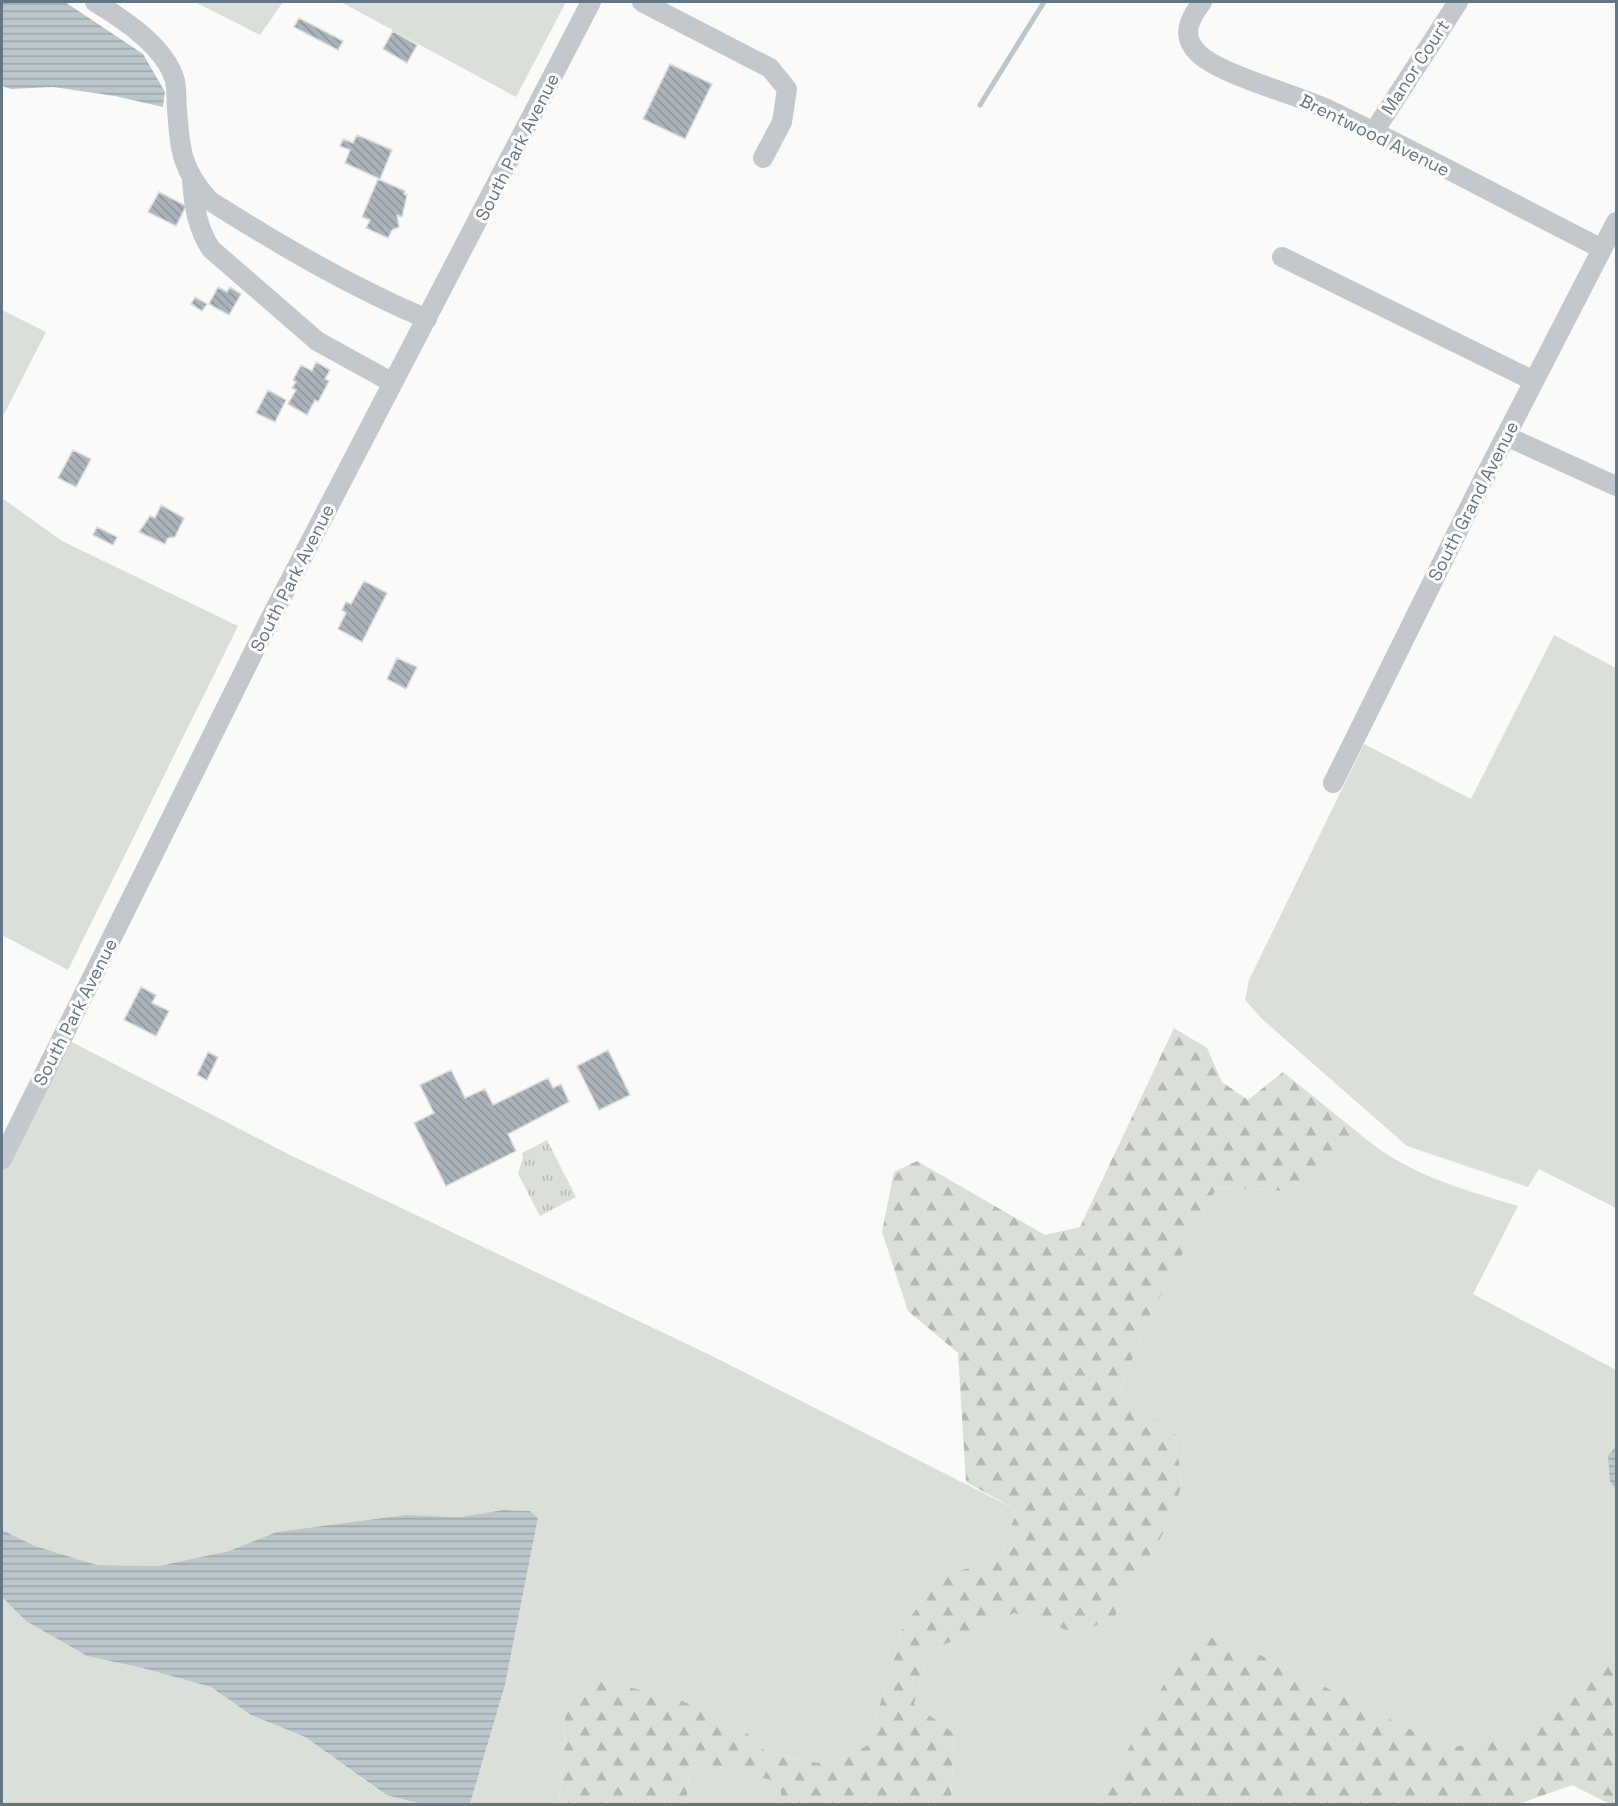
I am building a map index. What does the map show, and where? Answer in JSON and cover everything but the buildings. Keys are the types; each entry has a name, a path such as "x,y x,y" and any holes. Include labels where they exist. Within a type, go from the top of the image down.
{"street":[{"path":"95,2 139,31 160,55 175,81 179,146 183,161 192,181 210,201 369,293 427,319"},
{"name":"South Park Avenue","path":"2,1159 269,621 591,2"},
{"path":"642,2 770,68 787,89 782,122 763,158"},
{"name":"Brentwood Avenue","path":"1202,2 1187,27 1187,35 1197,53 1229,70 1326,108 1602,249"},
{"name":"Manor Court","path":"1373,133 1458,2"},
{"path":"192,181 195,209 210,249 317,341 393,383"},
{"name":"South Grand Avenue","path":"1332,783 1506,436 1617,222"},
{"path":"1282,257 1534,381"},
{"path":"1506,436 1617,486"}],"green space":[{"path":"195,2 283,2 260,35"},
{"path":"341,2 566,2 516,97"},
{"path":"2,310 46,332 2,418"},
{"path":"2,498 62,541 238,626 68,970 2,935"},
{"path":"1554,635 1616,668 1616,1208 1539,1169 1528,1187 1407,1146 1262,1019 1245,1000 1249,980 1364,744 1471,799"},
{"path":"1174,1028 1207,1048 1222,1082 1248,1100 1283,1072 1356,1131 1325,1169 1282,1191 1217,1187 1149,1318 1120,1389 1175,1433 1182,1484 1169,1523 1115,1616 1079,1634 1014,1613 928,1652 914,1704 954,1733 951,1804 783,1804 779,1782 691,1760 686,1804 558,1804 564,1765 565,1700 603,1681 678,1699 742,1728 768,1754 830,1765 868,1745 902,1629 940,1576 999,1560 1017,1510 966,1482 958,1353 908,1311 882,1232 894,1172 917,1161 1045,1235 1080,1227"},
{"path":"66,1039 290,1155 710,1355 1017,1510 999,1560 940,1576 902,1629 868,1745 830,1765 768,1754 742,1728 565,1700 564,1765 558,1804 470,1804 505,1685 538,1518 530,1511 503,1510 460,1517 405,1515 276,1532 229,1551 160,1566 97,1565 35,1546 2,1530 2,1171"},
{"path":"1356,1131 1394,1159 1413,1169 1453,1186 1518,1206 1473,1294 1616,1370 1616,1446 1610,1482 1616,1490 1616,1660 1596,1675 1536,1733 1448,1748 1220,1635 1185,1646 1098,1804 951,1804 954,1733 914,1704 928,1652 1014,1613 1079,1634 1115,1616 1169,1523 1182,1484 1175,1433 1120,1389 1149,1318 1217,1187 1282,1191 1325,1169"},
{"path":"547,1140 576,1197 540,1216 518,1174 522,1153"},
{"path":"2,1597 26,1621 87,1656 211,1687 251,1715 305,1737 385,1795 421,1804 2,1804"},
{"path":"1220,1635 1448,1748 1536,1732 1596,1675 1616,1660 1616,1804 1610,1804 1572,1785 1518,1804 1098,1804 1185,1646"},
{"path":"691,1760 780,1782 783,1804 686,1804"}],"shaded area":[{"path":"2,2 65,2 143,54 165,92 163,107 115,96 53,87 11,89 2,86"},
{"path":"1616,1446 1616,1490 1610,1482 1608,1456"},
{"path":"503,1510 530,1511 538,1518 505,1685 470,1804 421,1804 386,1795 305,1737 251,1715 211,1687 87,1656 26,1621 2,1597 2,1530 35,1546 97,1565 159,1566 229,1551 276,1532 405,1515 460,1517"}],"waterway":[{"path":"980,105 1044,2"}]}
